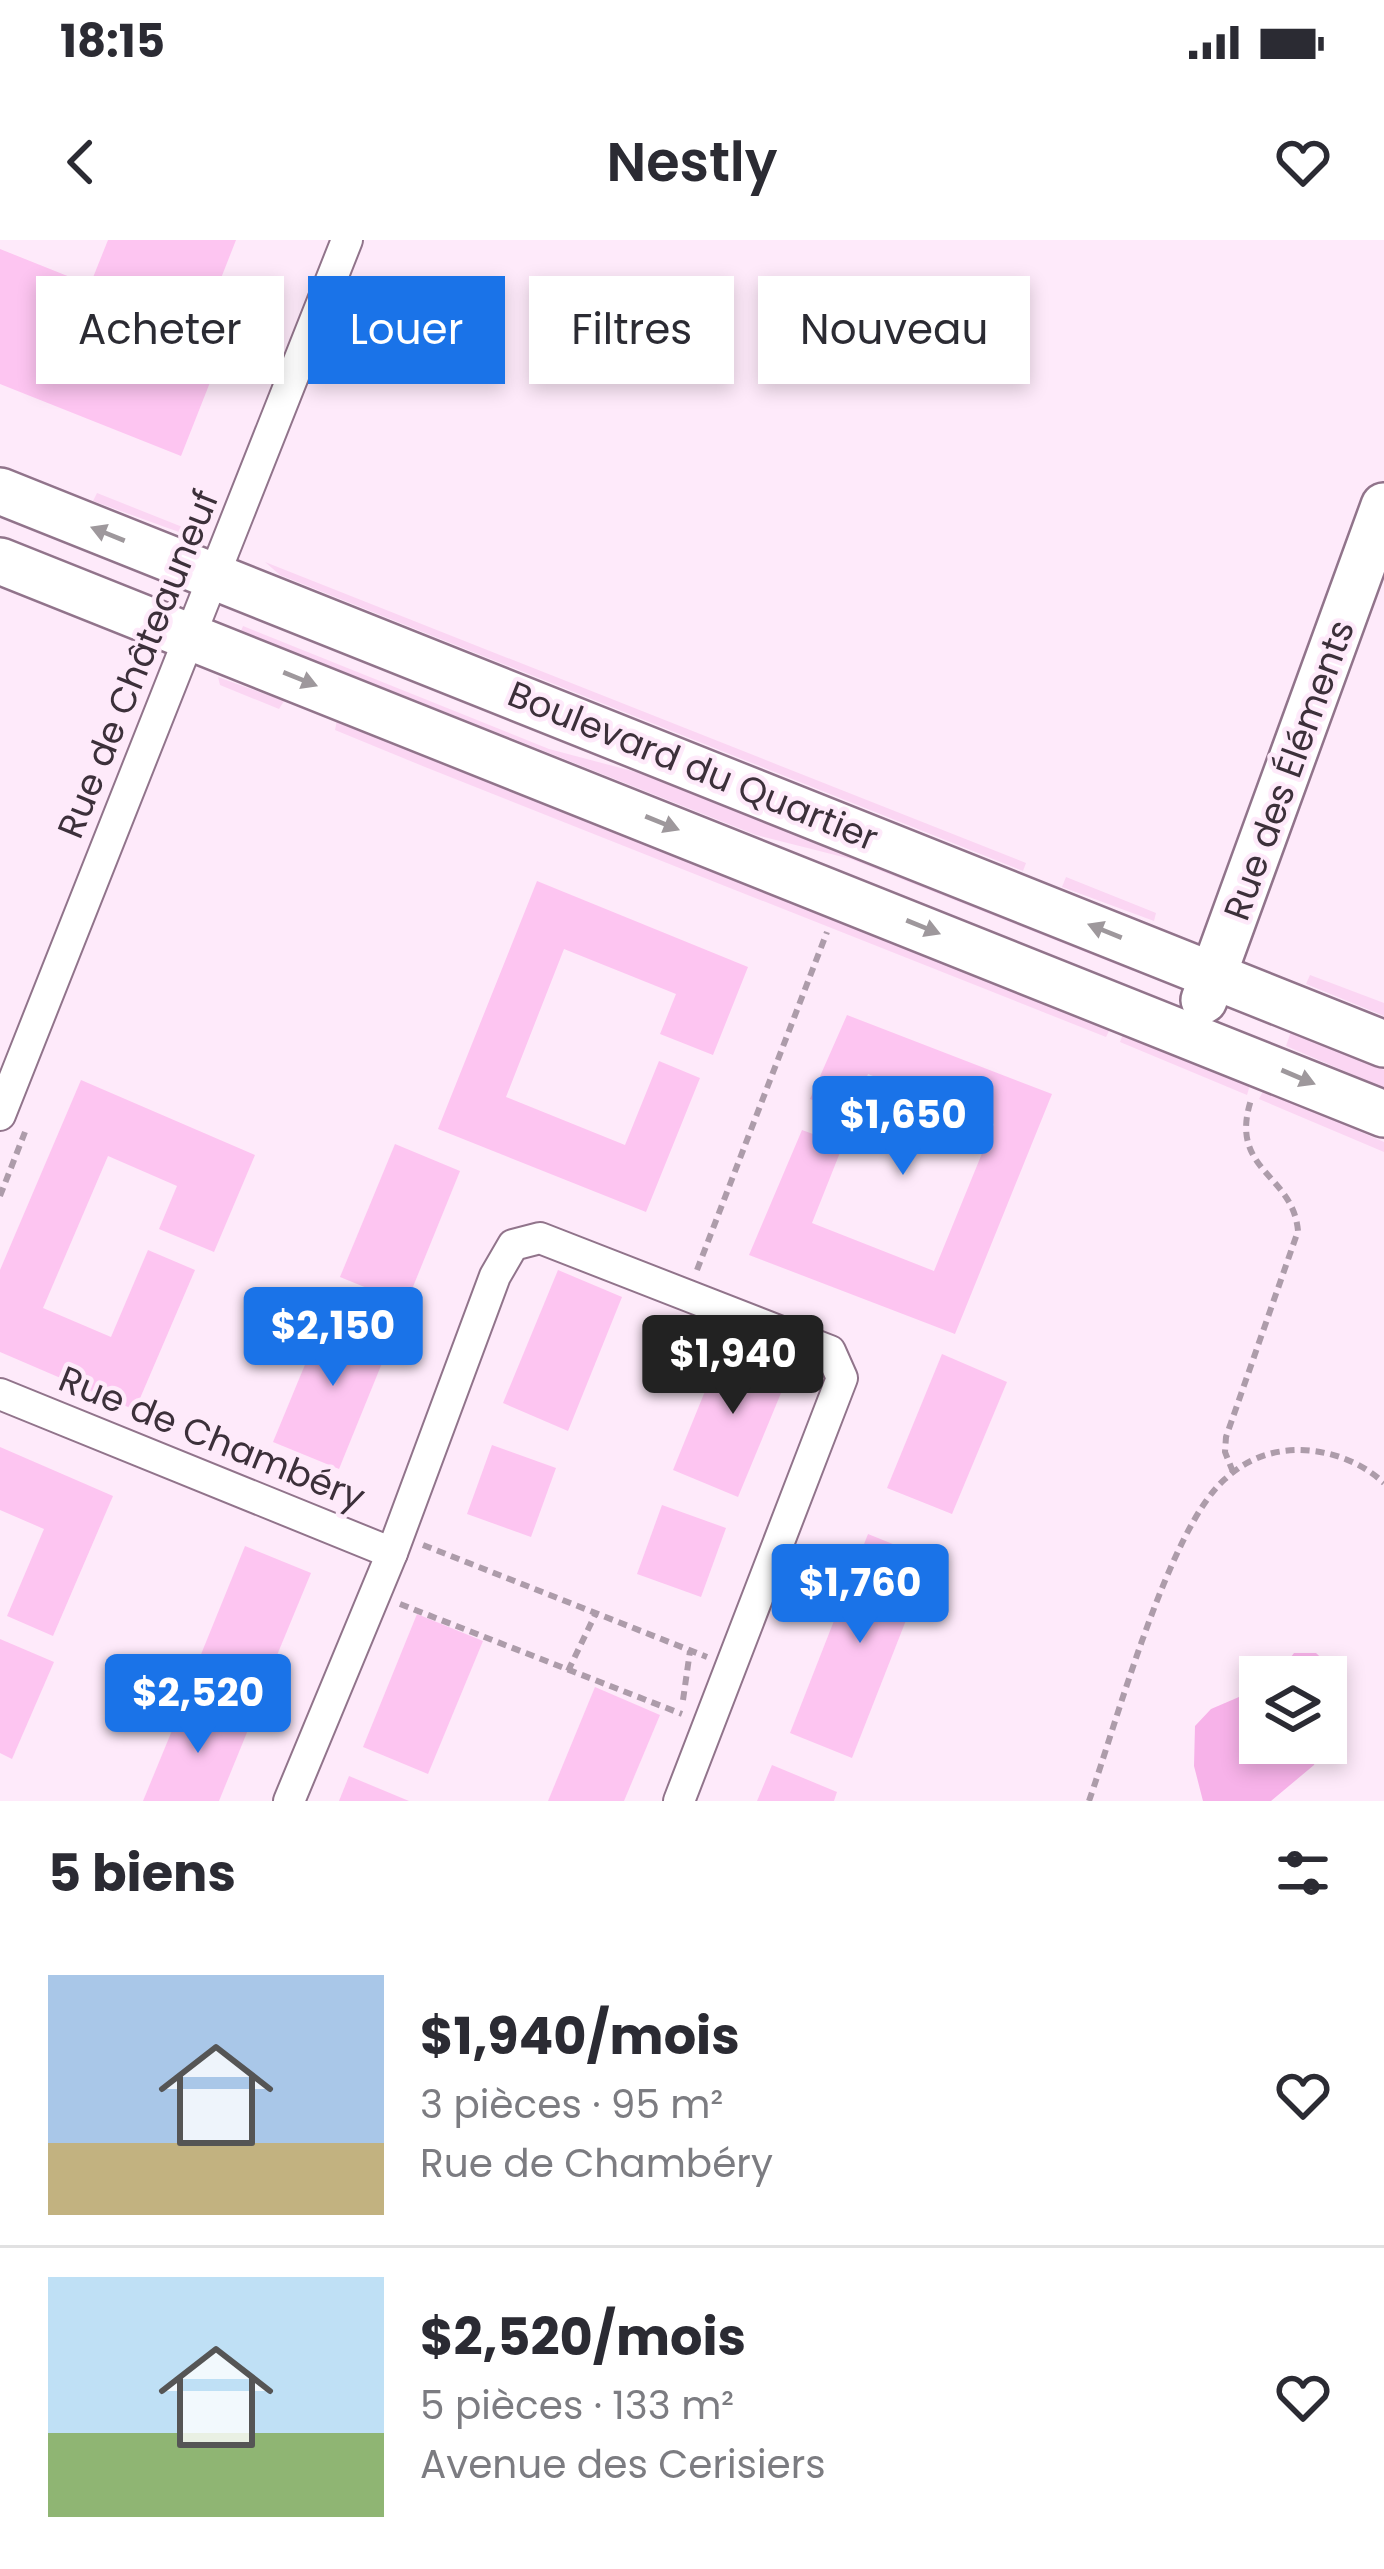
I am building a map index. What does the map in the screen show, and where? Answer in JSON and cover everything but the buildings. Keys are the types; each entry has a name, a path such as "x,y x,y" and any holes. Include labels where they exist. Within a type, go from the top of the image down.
{"main road":[{"name":"Boulevard du Quartier","path":"0,491 1384,1044"},
{"name":"Rue des Éléments","path":"1224,978 1384,506"},
{"name":"Boulevard du Quartier","path":"0,561 1384,1114"},
{"name":"Rue des Éléments","path":"1201,1038 1384,567"}],"street":[{"name":"Rue de Châteauneuf","path":"0,1115 347,240"},
{"name":"Rue de Chambéry","path":"0,1394 403,1548 495,1276 513,1245 540,1238 830,1352 842,1378 679,1801"},
{"path":"289,1801 403,1548"}],"path":[{"path":"697,1270 825,938"},
{"path":"1233,1472 1225,1452 1226,1437 1298,1231 1289,1199 1251,1154 1244,1118 1249,1106"},
{"path":"1089,1801 1183,1538 1208,1497 1233,1472 1275,1450 1311,1450 1369,1469 1384,1483"},
{"path":"403,1548 596,1613 712,1660"},
{"path":"392,1601 681,1716 690,1651"},
{"path":"568,1671 596,1613"}],"shaded area":[{"path":"97,493 185,528 190,536 93,501"},
{"path":"265,562 1026,863 1023,871 280,575"},
{"path":"243,626 549,749 651,776 1134,967 1133,971 851,859 756,835 241,631"},
{"path":"218,677 284,701 279,709 220,685"},
{"path":"337,720 1110,1029 1106,1037 425,767 335,730"},
{"path":"1066,877 1156,913 1154,921 1062,887"},
{"path":"1310,975 1384,1003 1384,1016 1306,984"},
{"path":"1292,1029 1384,1070 1384,1088 1286,1046"},
{"path":"1123,1034 1250,1085 1247,1095 1120,1042"},
{"path":"1264,1089 1384,1142 1384,1152 1259,1099"},
{"path":"1239,1697 1239,1764 1314,1765 1271,1801 1203,1801 1194,1766 1195,1726 1211,1709"}]}
